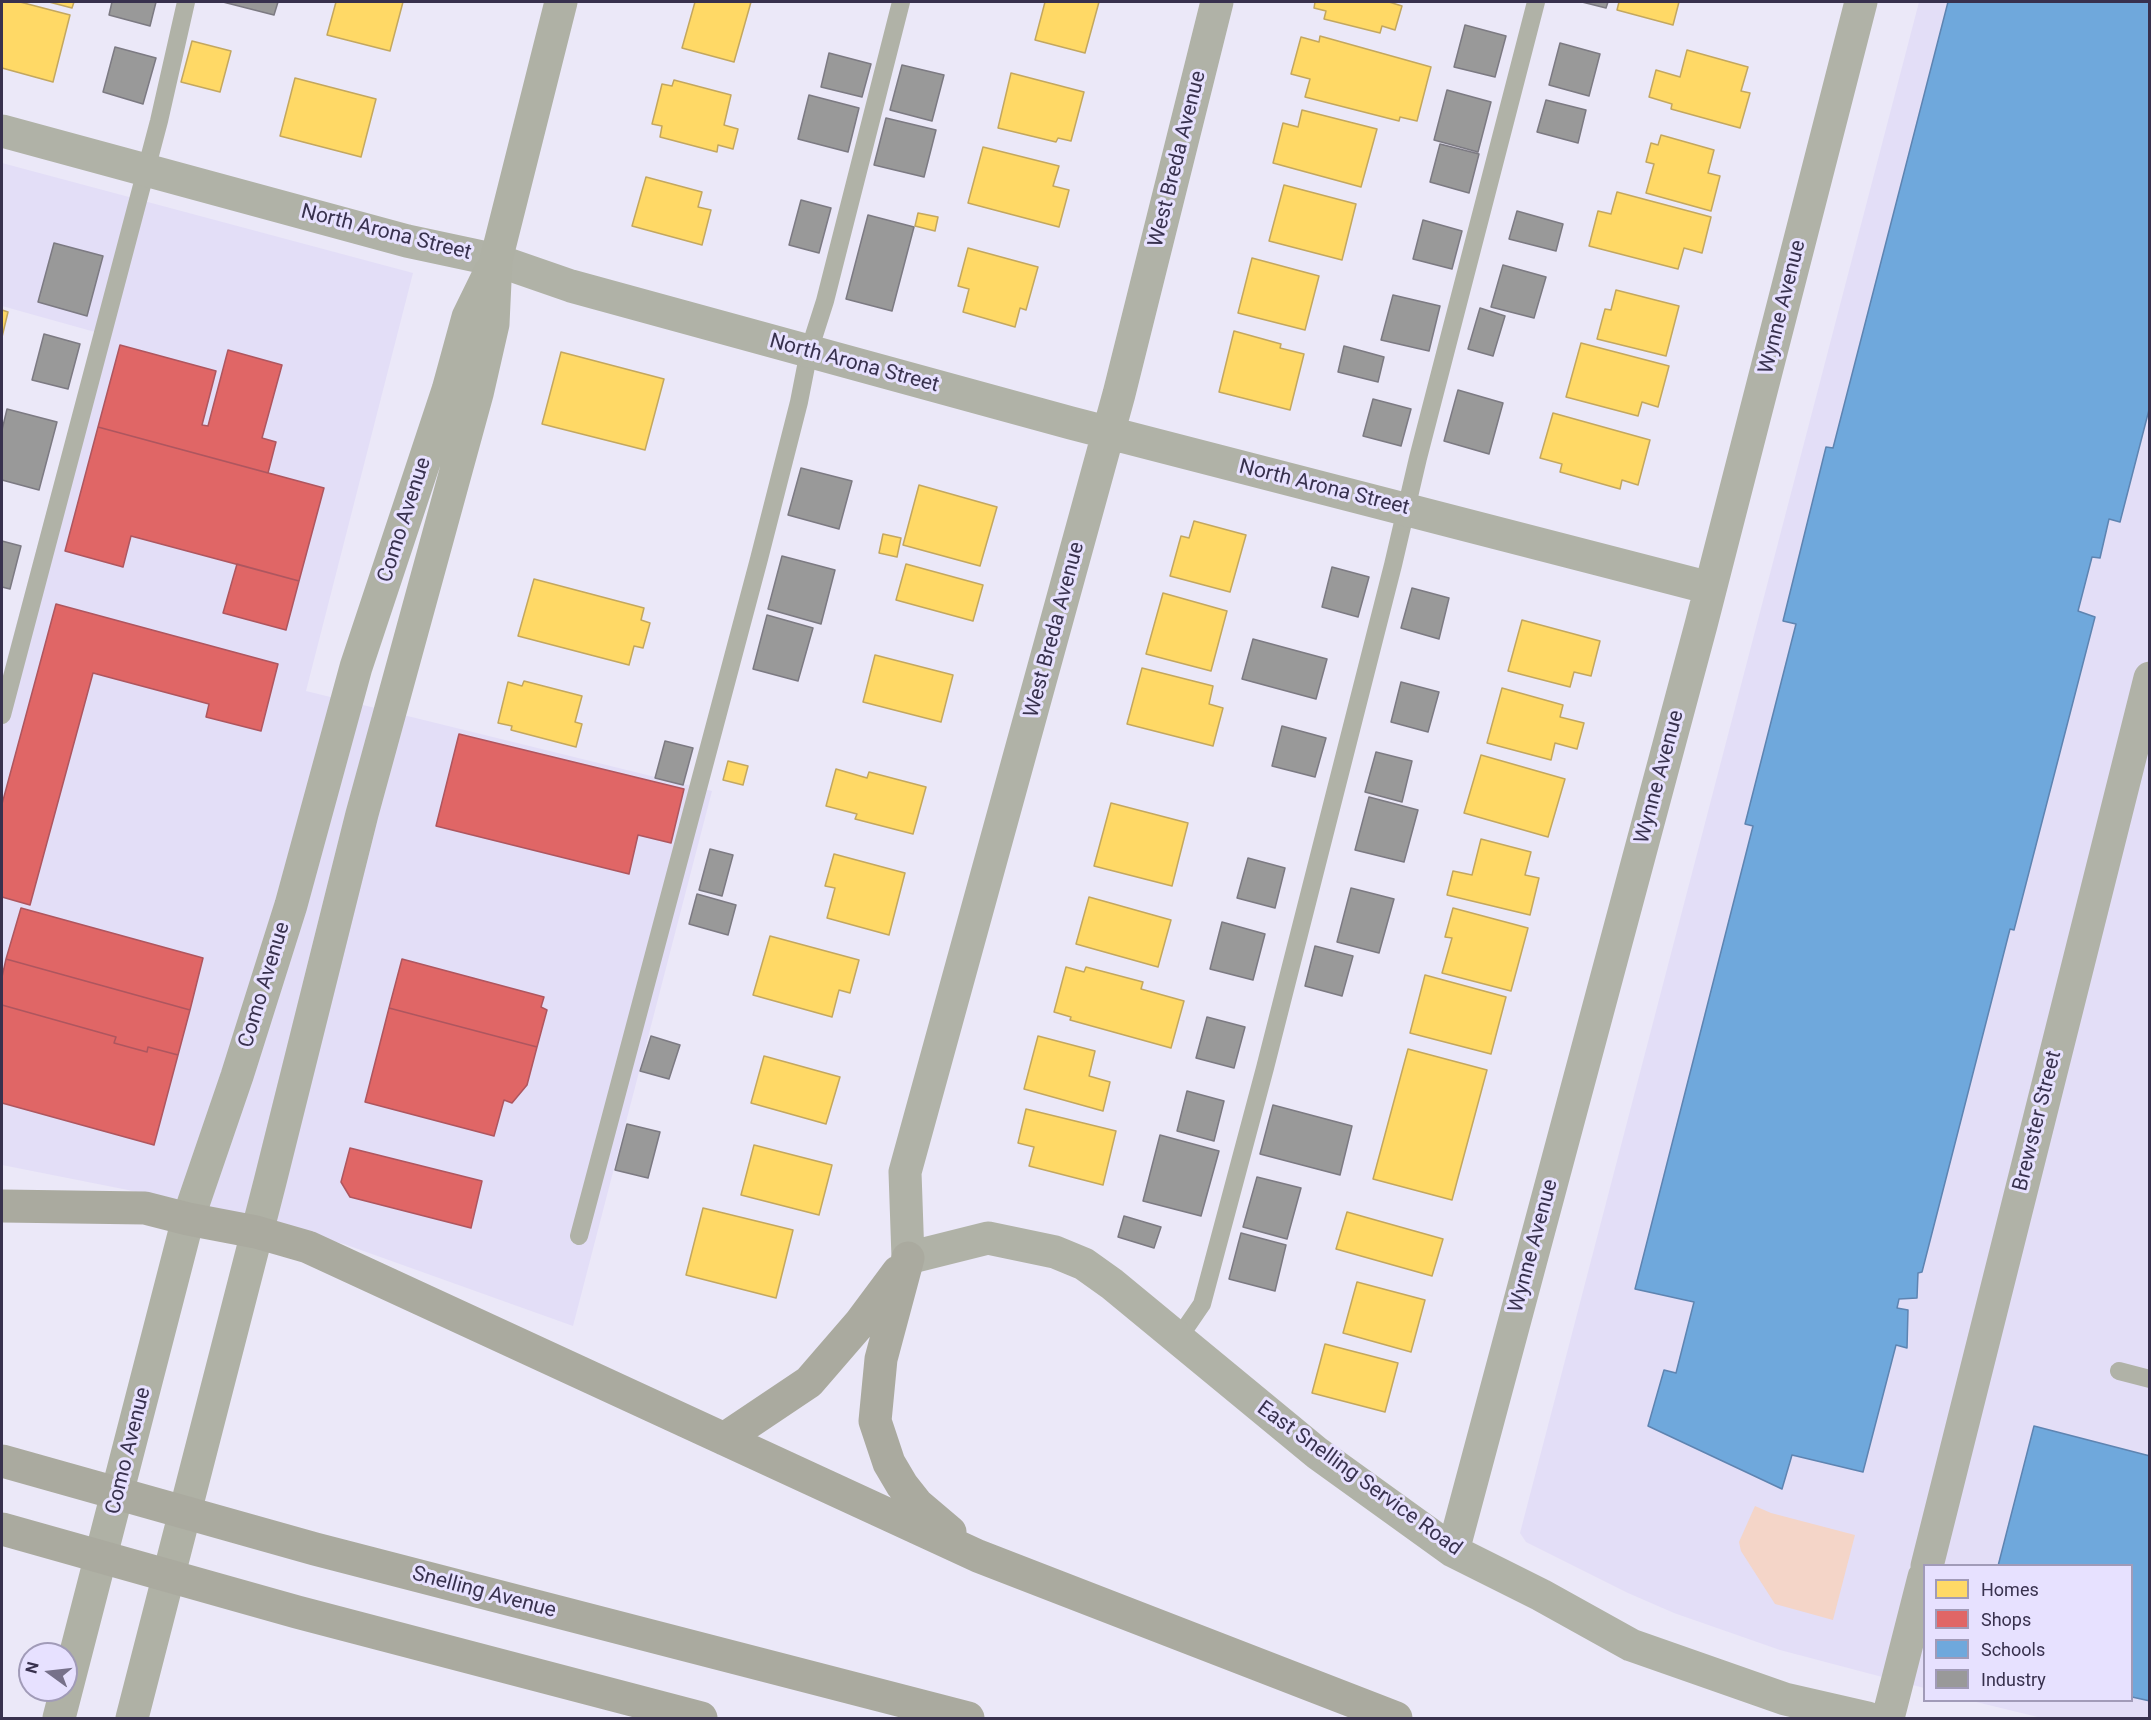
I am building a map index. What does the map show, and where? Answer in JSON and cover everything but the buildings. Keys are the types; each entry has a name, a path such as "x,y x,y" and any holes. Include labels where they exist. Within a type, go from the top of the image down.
{"main road":[{"name":"Como Avenue","path":"132,1719 362,814 477,394 493,324 496,260 561,2"},
{"name":"Como Avenue","path":"59,1719 188,1219 237,1076 291,905 356,666 448,390 468,317 496,260"},
{"path":"2,1206 145,1208 256,1232 308,1247 978,1556 1396,1719"},
{"path":"723,1439 809,1382 860,1323 908,1258"},
{"path":"908,1258 881,1359 875,1421 889,1463 902,1485 917,1504 978,1556"},
{"name":"Snelling Avenue","path":"3,1461 315,1549 968,1719"},
{"path":"2,1529 297,1612 701,1719"}],"street":[{"name":"West Breda Avenue","path":"908,1258 905,1172 1108,431 1217,2"},
{"name":"Wynne Avenue","path":"1453,1551 1710,588 1861,2"},
{"name":"North Arona Street","path":"2,131 407,241 496,260 571,286 1071,423 1710,588"},
{"name":"Brewster Street","path":"1928,1564 2150,678"},
{"name":"East Snelling Service Road","path":"908,1258 988,1238 1055,1252 1084,1264 1112,1284 1317,1453 1453,1551 1541,1595 1631,1645 1785,1699 1868,1719"},
{"path":"1888,1719 1923,1581"}],"lane":[{"path":"2,715 159,121 186,2"},
{"path":"579,1236 759,559 799,402 809,351 825,301 901,2"},
{"path":"1178,1340 1202,1304 1268,1056 1536,2"},
{"path":"2119,1371 2150,1379"}],"shaded area":[{"path":"1919,2 2149,2 2149,1718 2042,1718 1976,1702 2133,1702 2133,1564 1923,1564 1923,1688 1780,1650 1674,1613 1628,1593 1526,1542 1520,1533"},
{"path":"2,163 413,273 306,691 712,791 573,1326 344,1244 128,1190 2,1165 2,678 95,332 2,306"},
{"path":"1755,1506 1771,1513 1855,1535 1833,1620 1775,1604 1741,1551 1739,1542"}]}
